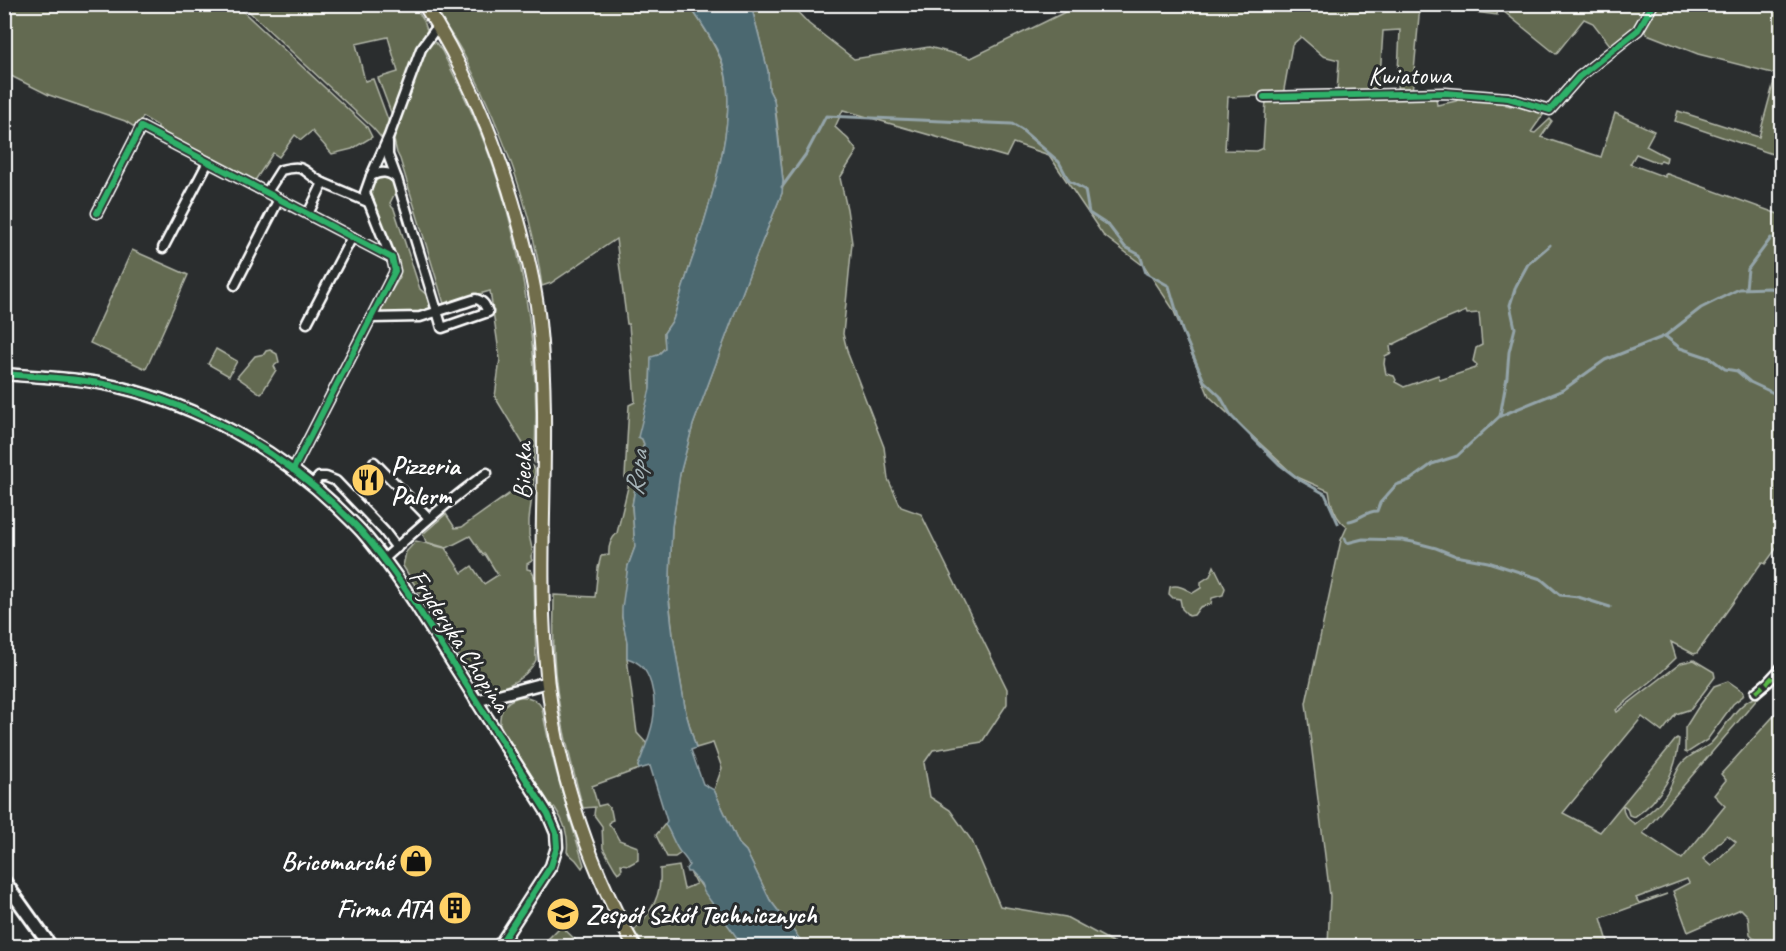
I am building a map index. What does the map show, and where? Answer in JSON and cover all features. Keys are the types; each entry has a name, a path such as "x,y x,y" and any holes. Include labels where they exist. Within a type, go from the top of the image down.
{"main road":[{"name":"Biecka","path":"424,4 451,50 484,119 507,181 527,254 539,319 545,425 544,652 558,747 565,777 600,876 634,946"}],"street":[{"name":"Kwiatowa","path":"1264,97 1445,93 1508,98 1550,110 1580,77 1638,30 1653,4"},
{"path":"293,470 395,271 392,258 368,202 366,189 389,136 421,49 437,27"},
{"path":"97,213 141,127 392,258"},
{"path":"371,318 420,317 437,311 476,299 486,305 488,312 441,328 437,311 397,179 388,154 389,136"},
{"path":"163,248 208,162"},
{"path":"267,192 281,170 297,167 307,171 323,183 368,202"},
{"path":"371,176 385,172 397,179"},
{"path":"308,214 323,183"},
{"path":"235,285 279,199"},
{"path":"307,323 352,237"},
{"name":"Fryderyka Chopina","path":"4,374 58,378 117,387 171,403 217,423 265,450 293,470 361,530 414,602 554,826 558,841 551,866 499,946"},
{"path":"374,462 429,518"},
{"path":"384,560 455,496 487,473"},
{"path":"312,485 319,477 336,481 384,531 396,548"},
{"path":"1756,692 1782,668"},
{"name":"Fryderyka Chopina","path":"476,701 548,681"}],"green space":[{"path":"439,4 689,5 721,60 727,81 726,130 715,184 673,320 664,333 665,348 651,358 650,389 642,439 644,444 632,506 635,547 628,566 622,617 637,733 647,744 638,766 639,769 592,786 598,806 606,804 611,810 613,820 609,824 619,840 638,847 638,860 629,865 621,864 622,869 618,873 603,848 602,826 594,815 595,807 583,808 561,714 555,675 554,641 554,595 595,597 601,556 609,555 612,540 617,533 629,483 625,477 629,405 635,402 629,324 627,324 616,239 551,283 542,286 523,198 503,140 463,53 437,12"},
{"path":"4,5 236,5 367,127 372,137 352,149 332,154 312,131 301,140 295,135 279,157 273,153 254,182 158,132 158,126 143,117 136,128 125,121 49,95 5,73"},
{"path":"242,5 414,5 427,30 393,118 378,78 398,72 388,37 356,44 365,81 373,79 390,125 384,141 373,128"},
{"path":"751,5 791,5 809,24 854,59 929,47 971,58 1077,5 1420,5 1412,93 1397,92 1400,30 1383,31 1379,92 1337,93 1339,60 1323,56 1301,37 1292,45 1283,95 1228,97 1225,150 1256,151 1263,148 1266,100 1362,97 1436,98 1437,105 1475,97 1506,101 1506,105 1511,106 1512,102 1542,111 1543,115 1531,132 1535,133 1550,119 1552,121 1541,137 1601,157 1615,113 1654,131 1646,146 1667,157 1666,162 1661,160 1659,163 1636,154 1630,164 1665,177 1665,173 1781,215 1781,542 1765,564 1762,562 1697,653 1694,654 1671,642 1676,658 1616,710 1617,712 1681,663 1694,660 1714,672 1715,677 1691,709 1676,714 1662,732 1642,717 1563,813 1600,832 1677,738 1679,739 1675,762 1660,793 1634,817 1629,815 1627,808 1623,805 1626,816 1635,824 1665,796 1683,762 1710,744 1745,703 1759,697 1643,833 1682,859 1725,806 1714,795 1726,780 1721,774 1781,708 1781,946 1762,946 1750,934 1748,916 1741,909 1688,932 1673,891 1689,883 1687,879 1636,898 1639,903 1667,894 1601,918 1609,945 1328,946 1330,896 1306,703 1341,540 1347,527 1334,511 1329,491 1295,476 1209,396 1173,309 1145,267 1103,235 1049,155 1013,143 1006,157 843,110 835,127 857,151 840,178 852,243 843,334 848,354 884,447 888,479 901,507 921,514 1007,689 1007,704 982,742 933,750 924,763 930,797 950,810 972,841 1000,906 1066,917 1120,946 805,946 770,900 746,851 739,844 714,790 722,768 713,743 696,748 686,713 669,597 672,527 680,473 693,425 782,193 783,181 777,121 774,100 769,90 768,71","holes":["1466,311 1467,314 1479,313 1482,345 1476,348 1473,361 1477,365 1476,368 1440,380 1438,375 1404,387 1395,382 1394,376 1386,374 1385,356 1391,353 1390,346","1727,835 1736,842 1711,866 1703,859"]},
{"path":"1421,5 1650,5 1632,31 1613,49 1593,23 1584,19 1556,54 1498,7 1497,15"},
{"path":"1657,5 1781,5 1781,157 1675,121 1678,111 1759,137 1776,74 1698,54 1647,34 1643,27"},
{"path":"431,42 436,43 442,51 472,113 502,195 514,239 524,284 535,374 534,462 495,397 500,359 490,291 444,304 397,153 393,136 426,46"},
{"path":"390,176 398,187 390,203 394,209 420,289 430,298 432,305 428,311 384,316 378,313 400,277 368,194 378,178"},
{"path":"132,250 188,275 146,369 90,343"},
{"path":"216,349 237,361 229,376 208,364"},
{"path":"270,350 277,354 279,362 274,366 276,370 261,394 237,377 255,356"},
{"path":"532,466 535,470 529,535 533,553 532,561 527,564 527,569 531,570 534,576 536,660 518,680 501,688 483,688 475,685 476,683 403,566 406,552 416,541 445,548 462,573 472,566 484,584 498,575 470,536 447,548 426,542 423,534 446,514 455,528 462,527 523,484"},
{"path":"1214,566 1225,588 1223,595 1212,598 1211,604 1200,607 1194,615 1189,616 1182,609 1180,599 1173,598 1169,594 1170,587 1179,587 1193,593 1201,588 1201,582 1210,576"},
{"path":"1728,681 1744,692 1743,696 1733,704 1707,740 1687,753 1685,752 1685,728 1714,686"},
{"path":"519,697 532,699 542,708 555,768 584,865 582,868 567,852 566,834 558,813 555,808 553,809 501,728 500,717 503,708 509,701"},
{"path":"665,824 681,853 675,857 667,857 656,835"},
{"path":"679,866 684,889 696,884 691,874 693,874 743,946 644,946 634,931 654,903 659,888 660,869"},
{"path":"561,926 582,946 541,946"}],"water":[{"path":"689,5 751,5 768,71 769,90 774,100 783,181 782,193 693,425 680,474 672,527 669,600 673,636 686,713 696,748 691,750 703,784 714,790 739,844 746,851 770,900 805,946 743,946 704,892 701,884 690,872 687,872 689,865 665,824 667,821 650,766 639,769 638,766 652,726 653,695 645,671 636,662 627,658 622,608 628,566 635,547 632,506 644,444 638,437 650,389 651,357 658,355 665,348 664,333 673,320 708,210 721,158 728,106 727,82 722,61 703,25"}],"waterway":[{"path":"782,187 806,154 826,116 1012,124 1022,130 1059,162 1069,181 1085,190 1089,213 1109,226 1125,247 1140,255 1146,273 1169,286 1182,330 1204,381 1220,396 1232,417 1279,464 1300,480 1325,494 1338,523"},
{"path":"1746,288 1748,269 1771,238"},
{"path":"1500,416 1509,352 1515,328 1510,305 1516,286 1528,264 1550,245"},
{"path":"1349,521 1377,511 1380,503 1396,485 1410,480 1432,464 1457,456 1500,416 1563,390 1605,360 1665,336 1701,308 1739,289 1782,290"},
{"path":"1665,336 1680,348 1710,358 1725,369 1737,371 1750,382 1782,397"},
{"path":"1345,538 1347,543 1363,539 1413,542 1541,579 1560,595 1578,597 1610,607"}],"railway":[{"path":"4,869 59,946"},
{"path":"4,893 42,946"}],"marked path":[{"path":"1756,692 1782,667"}],"cycle path":[{"path":"1264,97 1445,93 1508,98 1550,110 1579,77 1638,30 1653,4"},
{"path":"97,213 141,127 392,258 395,271 293,470"},
{"path":"4,374 76,380 118,387 148,395 207,418 235,432 288,466 313,485 362,532 414,602 548,814 556,833 557,847 551,866 499,946"}],"place":[{"name":"Pizzeria Palerm","path":"368,480"},
{"name":"Bricomarché","path":"416,861"},
{"name":"Firma ATA","path":"455,908"},
{"name":"Zespół Szkół Technicznych","path":"563,914"}],"water label":[{"name":"Ropa","path":"636,473"}]}
